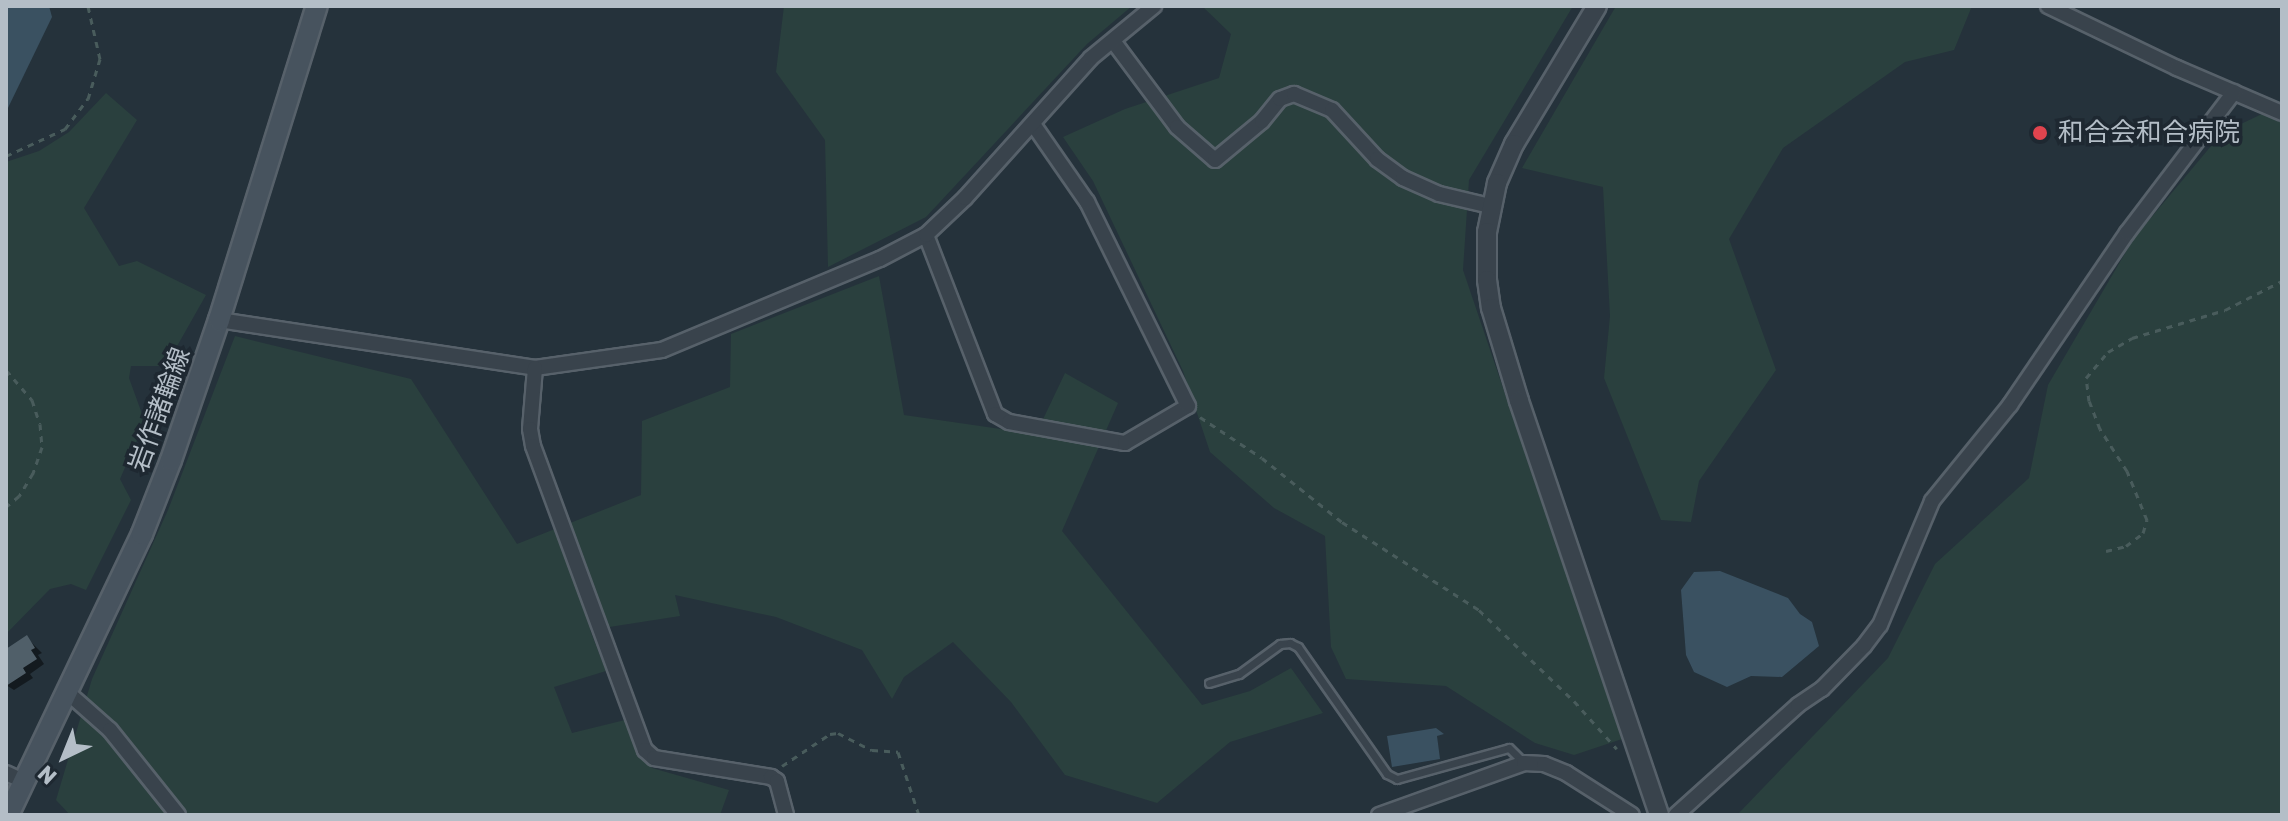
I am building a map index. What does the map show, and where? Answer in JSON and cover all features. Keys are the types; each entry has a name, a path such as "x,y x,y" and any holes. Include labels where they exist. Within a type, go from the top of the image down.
{"main road":[{"name":"岩作諸輪線","path":"8,815 15,777 67,692 142,534 219,320 317,6"}],"street":[{"path":"219,320 535,368 662,350 880,259 926,235 965,198 1091,58 1154,6"},
{"path":"1597,6 1514,144 1490,206 1485,254 1491,308 1519,401 1659,815"},
{"path":"2048,6 2282,113"},
{"path":"1113,41 1177,127 1215,160 1262,121 1280,99 1294,94 1332,110 1377,159 1403,178 1439,194 1490,206"},
{"path":"1676,815 1798,705 1822,689 1864,646 1880,625 1932,501 2010,405 2127,233 2234,92"},
{"path":"926,235 995,414 1009,422 1125,443 1188,406 1087,202 1033,124"},
{"path":"535,368 530,429 533,446 645,750 654,758 771,777 777,781 786,815"},
{"path":"67,692 110,730 178,815"},
{"path":"1379,815 1524,763 1544,764 1566,773 1632,815"}],"lane":[{"path":"1209,683 1239,674 1280,644 1290,643 1298,647 1387,774 1397,779 1509,748 1524,763"}],"path":[{"path":"6,156 65,129 88,99 100,59 88,6"},
{"path":"2106,551 2126,546 2143,533 2147,520 2127,471 2100,429 2089,401 2086,378 2108,352 2132,338 2225,310 2282,281"},
{"path":"6,370 32,400 40,424 42,447 33,473 19,496 6,507"},
{"path":"1188,406 1202,419 1262,458 1342,522 1479,610 1574,701 1626,758"},
{"path":"771,777 780,767 830,734 838,733 872,750 898,752 919,815"}],"green space":[{"path":"784,6 1132,6 1087,44 926,217 828,267 825,140 776,72"},
{"path":"1202,6 1573,6 1469,180 1463,270 1622,739 1574,755 1535,743 1446,686 1346,679 1331,647 1325,536 1274,508 1210,452 1183,371 1093,181 1063,137 1125,109 1219,78 1231,34"},
{"path":"1616,6 1972,6 1954,50 1905,62 1783,148 1729,239 1776,370 1699,481 1691,522 1661,520 1604,378 1610,316 1603,187 1522,168"},
{"path":"106,93 137,120 84,208 119,266 137,261 206,295 176,348 160,366 131,366 129,378 145,422 120,479 131,500 86,590 71,584 50,589 6,634 6,162 39,151 69,132"},
{"path":"2264,113 2282,122 2282,815 1737,815 1888,658 1935,564 2029,478 2048,385 2134,238 2222,133"},
{"path":"879,276 904,415 1036,434 1065,373 1118,403 1062,531 1202,705 1250,691 1291,668 1323,713 1230,742 1157,803 1065,775 1011,702 953,642 904,677 892,699 862,650 776,617 675,595 680,616 590,630 606,671 554,687 572,733 625,720 652,768 729,790 720,815 70,815 56,800 92,679 168,510 235,336 411,379 517,544 641,495 642,421 730,387 731,334"}],"water":[{"path":"6,6 49,6 52,17 6,112"},
{"path":"1720,571 1788,598 1800,614 1812,622 1819,646 1782,677 1751,676 1727,687 1694,672 1686,655 1681,590 1694,572"},
{"path":"1436,728 1444,734 1437,736 1440,759 1392,767 1387,736"}],"building":[{"path":"27,635 37,659 23,668 26,673 6,686 6,649"}],"place":[{"name":"和合会和合病院","path":"2040,133"}]}
